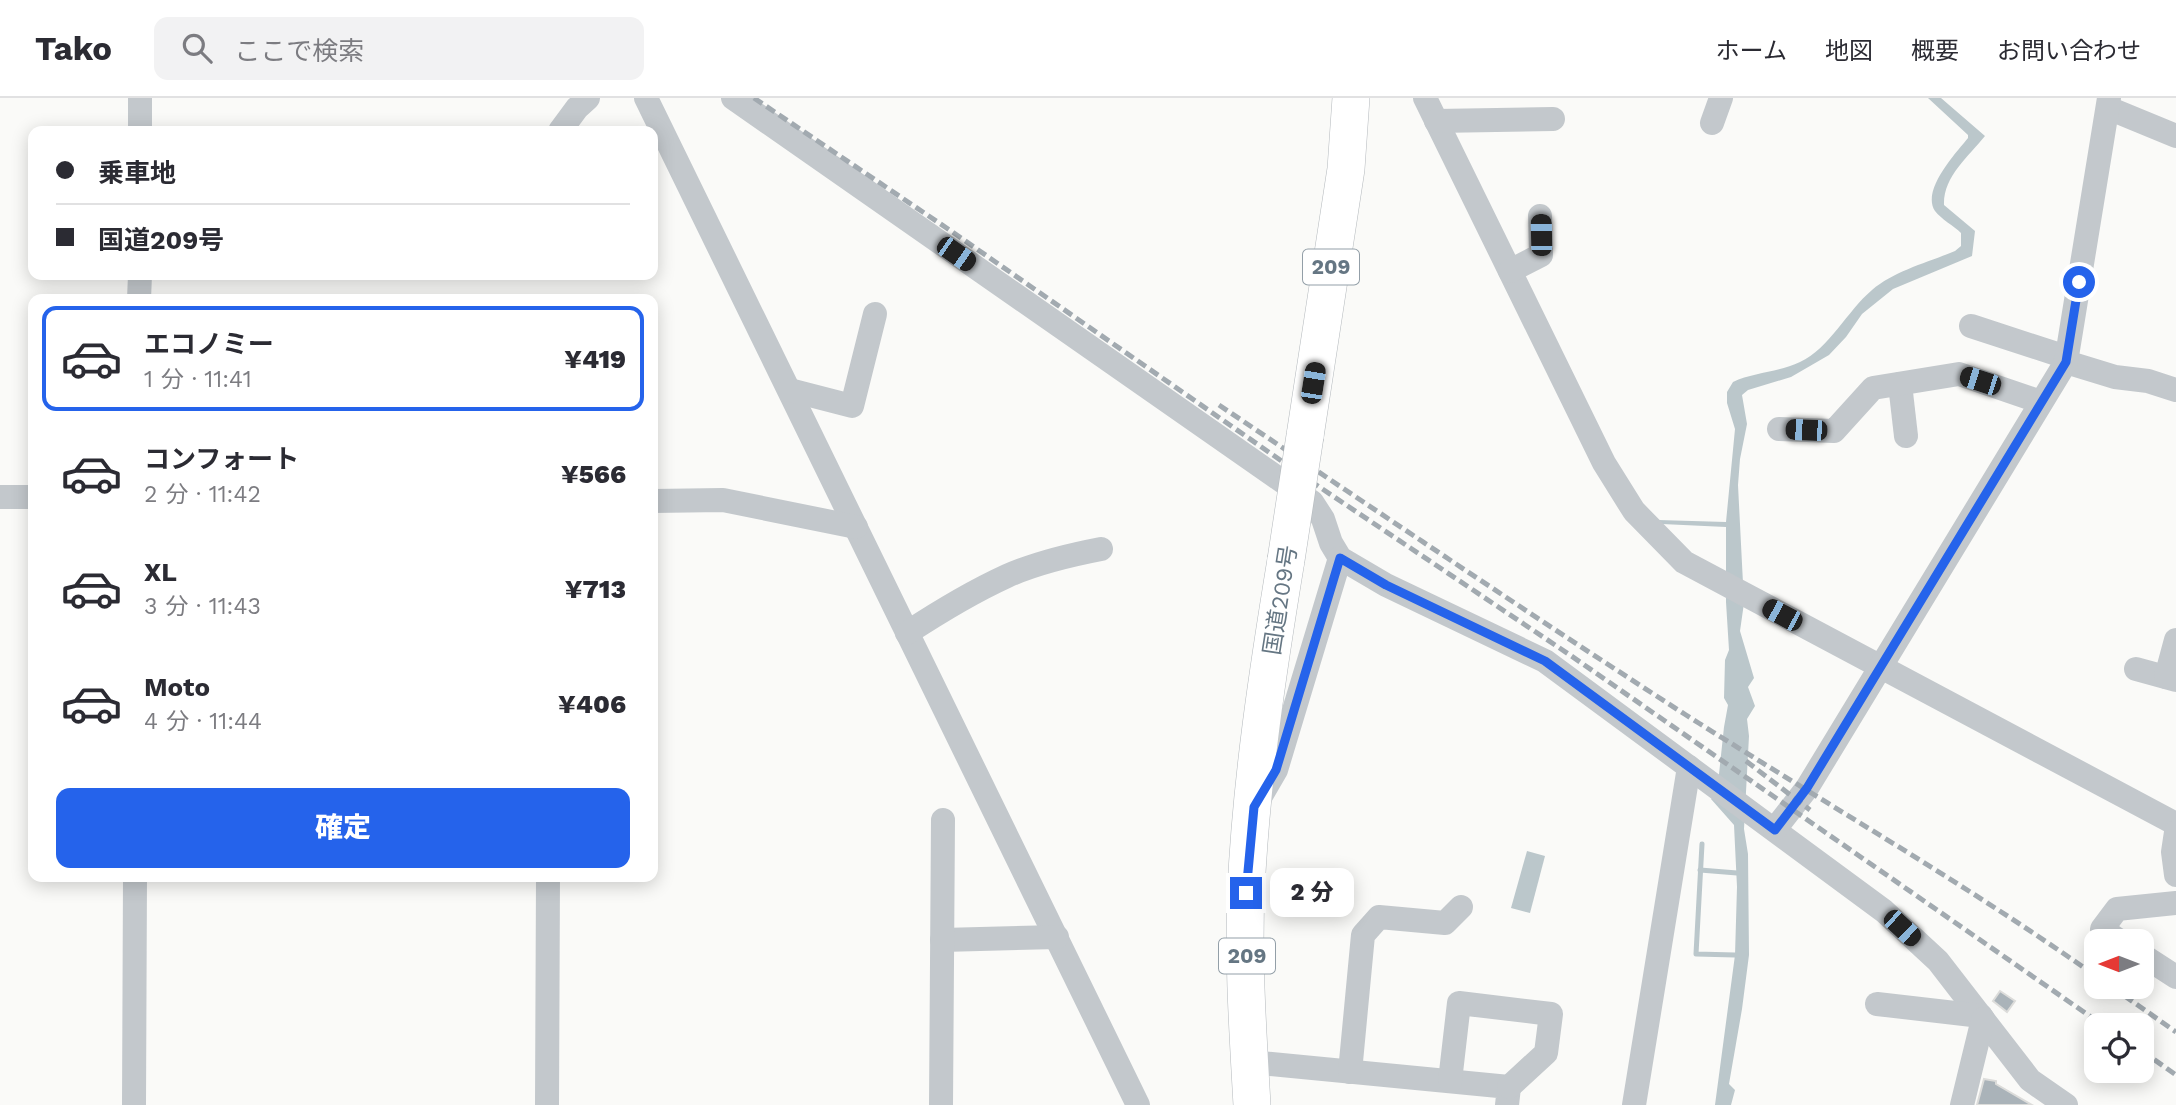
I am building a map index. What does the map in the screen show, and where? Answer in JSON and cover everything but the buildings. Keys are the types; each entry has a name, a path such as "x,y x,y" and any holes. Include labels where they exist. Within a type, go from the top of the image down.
{"highway":[{"name":"国道209号","path":"1252,1105 1246,893 1254,807 1267,678 1346,169 1351,98"}],"street":[{"path":"140,126 141,98"},
{"path":"564,126 588,98"},
{"path":"646,98 1138,1105"},
{"path":"733,98 1312,502 1323,519 1331,543 1340,558 1386,585 1545,661 1884,911 1938,961 2030,1080 2066,1105"},
{"path":"1425,98 1604,463 1634,511 1684,562 2176,824"},
{"path":"1712,122 1721,98"},
{"path":"1775,830 1807,788 2066,359 2108,103 2176,136"},
{"path":"1436,121 1553,119"},
{"path":"1510,271 1541,255 1540,216"},
{"path":"790,390 852,406 875,314"},
{"path":"1971,326 2115,377 2148,380 2176,390"},
{"path":"1779,429 1834,431 1873,388 1959,374 2042,402"},
{"path":"1900,384 1906,436"},
{"path":"0,497 28,497"},
{"path":"658,501 723,500 856,527"},
{"path":"907,633 957,601 1009,575 1071,555 1101,549"},
{"path":"1254,807 1276,770 1340,558"},
{"path":"2136,669 2171,678 2176,640"},
{"path":"1634,1105 1689,768"},
{"path":"941,1105 943,820"},
{"path":"2176,832 2173,852 2176,875"},
{"path":"134,1105 135,882"},
{"path":"547,1105 548,882"},
{"path":"2102,929 2118,909 2176,903"},
{"path":"1350,1072 1363,935 1379,917 1444,923 1461,907"},
{"path":"942,940 1057,937"},
{"path":"2154,963 2176,977"},
{"path":"1250,1062 1450,1082 1508,1096 1546,1053 1551,1014 1459,1003 1450,1082"},
{"path":"1877,1003 1982,1017"},
{"path":"1962,1105 1982,1017"}],"shaded area":[{"path":"1928,98 1941,98 1985,136 1952,176 1945,195 1944,205 1975,231 1972,256 1893,289 1862,314 1829,355 1791,377 1748,390 1742,395 1747,424 1738,485 1744,603 1740,631 1754,678 1748,687 1755,706 1747,719 1749,736 1744,829 1748,854 1749,955 1729,1084 1735,1090 1731,1105 1715,1105 1735,955 1737,887 1734,825 1711,799 1717,793 1728,705 1724,698 1725,660 1729,650 1726,527 1662,524 1658,520 1726,522 1735,429 1727,403 1727,392 1733,382 1800,362 1820,348 1863,299 1881,283 1961,246 1961,233 1935,211 1932,202 1936,183 1968,135"},
{"path":"1527,851 1545,856 1530,913 1511,908"}],"waterway":[{"path":"1702,844 1696,954 1735,955"},
{"path":"1700,870 1737,873"}],"railway":[{"path":"754,98 951,231 1306,478 1570,655 2085,1013"},
{"path":"1219,405 1627,677 1944,875 2084,968"},
{"path":"1746,761 1810,810"},
{"path":"2129,999 2176,1032"},
{"path":"2154,1059 2176,1075"}],"route":[{"path":"1246,893 1254,807 1276,770 1340,558 1386,585 1545,661 1775,830 1807,788 2066,362 2079,282"}]}
